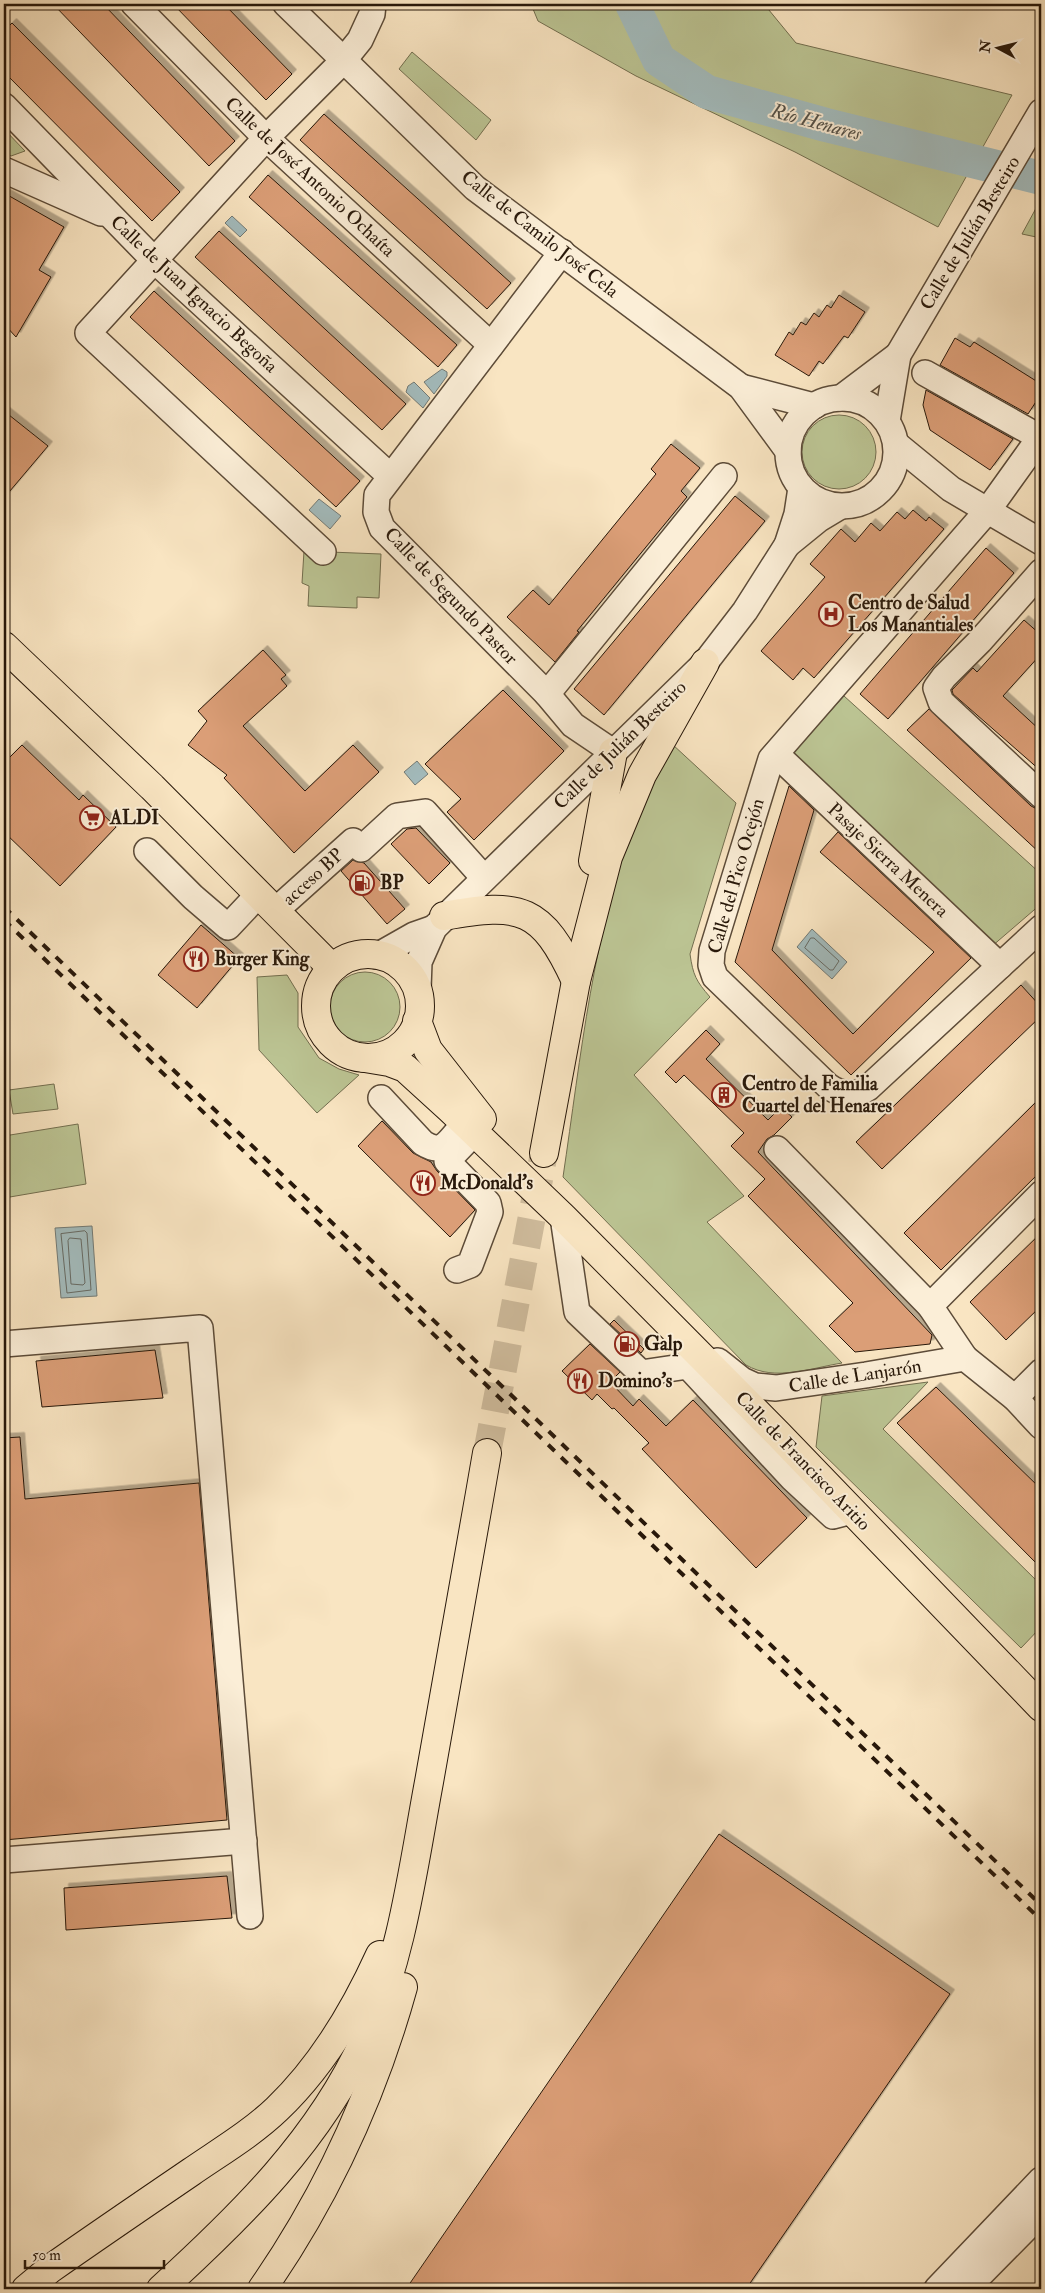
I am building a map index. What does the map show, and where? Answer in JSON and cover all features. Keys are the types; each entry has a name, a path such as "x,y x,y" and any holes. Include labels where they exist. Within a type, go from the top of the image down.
{"main road":[{"path":"4,646 152,787 332,968"},
{"path":"544,1153 576,981 598,893 618,830 651,757 705,663"},
{"path":"576,981 578,940 613,752"},
{"path":"439,922 498,908 525,915 549,932 565,956 576,981"},
{"path":"366,954 377,956 399,963 410,975 418,989 420,1006 417,1021 410,1037 398,1049 382,1057 365,1058 345,1054 329,1042 318,1024 315,1004 320,984 332,968 348,958 366,954"},
{"name":"Calle de Francisco Aritio","path":"417,1021 428,1050 436,1062 563,1217 704,1369 852,1511 1041,1707"},
{"name":"Calle de Francisco Aritio","path":"365,1058 390,1062 405,1068 563,1217"},
{"path":"161,2289 242,2212 269,2183 320,2118 353,2064 366,2038 388,1978 407,1898 488,1453"},
{"path":"26,2289 50,2269 239,2139 276,2110 304,2080 342,2027 366,1985 384,1945 400,1898 423,1815"},
{"path":"262,2289 280,2264 319,2197 345,2145 380,2061 408,1970 417,1923 424,1862 423,1815"}],"street":[{"name":"Calle de José Antonio Ochaíta","path":"134,4 266,138 491,345"},
{"name":"Calle de Camilo José Cela","path":"286,4 476,188 741,387 788,451"},
{"path":"323,552 88,333 266,138 343,61 360,40 372,14 373,4"},
{"name":"Calle de Juan Ignacio Begoña","path":"4,106 154,260 390,476"},
{"name":"Calle de Julián Besteiro","path":"887,421 898,355 1041,112"},
{"path":"6,171 34,166 38,157 40,143"},
{"path":"6,171 114,219"},
{"name":"Calle de Segundo Pastor","path":"562,252 390,476 377,495 376,512 382,528 547,694 572,725 613,752"},
{"name":"Calle de Julián Besteiro","path":"841,398 898,355"},
{"path":"925,372 1041,437"},
{"name":"Calle de Camilo José Cela","path":"741,387 814,406"},
{"path":"841,398 867,403 887,421 896,444 896,464 889,481 872,498 850,507 825,504 812,498 801,488 791,471 788,451 791,433 800,418 814,406 827,400 841,398"},
{"name":"Calle del Pico Ocejón","path":"1041,437 988,510 769,764 712,951 711,965 715,977 828,1086 840,1093 854,1094 864,1090 1041,928"},
{"path":"896,444 943,483 1041,542"},
{"path":"547,694 724,476"},
{"path":"889,481 943,483"},
{"name":"Calle de Julián Besteiro","path":"377,956 439,922 705,663 745,611 787,545 797,514 801,488"},
{"name":"Calle de Julián Besteiro","path":"787,545 819,519 839,507"},
{"path":"1041,572 936,688 941,702 1041,795"},
{"name":"Pasaje Sierra Menera","path":"776,754 1000,966"},
{"name":"acceso BP","path":"266,903 353,841 361,849 398,816 425,812 484,878"},
{"path":"147,852 193,897 228,927 266,903"},
{"name":"Calle de Julián Besteiro","path":"418,989 419,962 439,922"},
{"path":"381,1098 430,1148 437,1149 442,1147 469,1129"},
{"path":"457,1270 470,1266 490,1212 488,1203 447,1161 469,1129"},
{"path":"777,1149 930,1306 965,1358 1015,1398 1041,1426"},
{"path":"930,1306 1041,1194"},
{"path":"563,1217 577,1312 641,1373 704,1369"},
{"path":"4,1344 200,1328 250,1916"},
{"name":"Calle de Lanjarón","path":"704,1369 722,1362 742,1380 755,1386 776,1388 965,1358"},
{"path":"1015,1398 1041,1372"},
{"path":"4,1860 244,1841"},
{"path":"937,2289 1041,2180"},
{"path":"966,2289 1041,2213"}],"green space":[{"path":"531,4 764,4 796,43 1012,95 938,227 795,152 636,76 538,21"},
{"path":"412,52 491,120 476,140 399,69"},
{"path":"4,129 25,151 11,156 4,153"},
{"path":"1041,199 1041,238 1022,234"},
{"path":"839,415 860,421 870,431 876,452 870,473 860,483 839,489 818,483 808,473 802,452 808,431 818,421"},
{"path":"304,551 381,554 379,598 357,597 357,608 308,606 309,586 302,583"},
{"path":"844,696 1041,874 1041,904 991,947 789,757"},
{"path":"672,744 736,803 690,954 696,977 710,997 634,1075 744,1196 707,1222 842,1363 781,1373 769,1373 746,1365 563,1177 590,994 609,903 622,859 641,807 653,779"},
{"path":"365,972 378,975 390,982 397,994 400,1007 397,1020 390,1032 378,1039 365,1042 352,1039 340,1032 333,1020 330,1007 333,994 340,982 352,975"},
{"path":"287,975 298,993 298,1027 319,1058 339,1069 359,1075 317,1113 259,1050 257,977"},
{"path":"54,1084 58,1109 13,1114 9,1090"},
{"path":"78,1124 86,1184 4,1198 4,1136"},
{"path":"928,1382 883,1429 1041,1585 1041,1627 1021,1648 816,1447 822,1396"}],"water":[{"path":"232,216 247,230 240,237 225,223"},
{"path":"442,369 447,372 447,376 434,394 424,382"},
{"path":"414,382 430,398 423,408 406,392 408,386"},
{"path":"319,499 341,516 330,529 309,510"},
{"path":"417,761 428,774 415,785 404,772"},
{"path":"812,929 847,962 832,979 797,947"},
{"path":"92,1226 97,1296 61,1298 55,1228"}],"building":[{"path":"53,4 103,4 235,141 209,166"},
{"path":"173,4 224,4 292,74 266,100"},
{"path":"12,23 180,192 152,221 4,72 4,31"},
{"path":"324,114 511,283 487,309 300,140"},
{"path":"268,175 457,345 438,367 249,197"},
{"path":"4,193 64,227 39,270 51,277 16,337 4,324"},
{"path":"219,231 406,404 382,430 195,257"},
{"path":"154,291 360,481 336,507 130,317"},
{"path":"839,295 865,312 848,338 844,336 823,364 819,361 809,376 775,355 789,332 793,335 801,322 806,325 814,313 819,317 827,305 831,308"},
{"path":"955,338 970,347 974,342 1041,384 1041,394 1028,414 940,365"},
{"path":"926,390 1013,439 990,470 930,430 923,405"},
{"path":"4,411 48,446 4,498"},
{"path":"671,444 700,468 681,491 687,497 577,631 579,632 555,662 507,617 533,590 549,605 656,474 651,469"},
{"path":"735,496 765,521 604,715 574,689"},
{"name":"Centro de Salud Los Manantiales","path":"913,510 926,521 929,517 944,529 814,678 803,668 793,680 761,651 825,577 810,564 841,529 855,542 871,523 880,531 897,512 905,519"},
{"path":"986,548 1014,573 888,719 860,694"},
{"path":"1024,620 1041,635 1041,654 1003,696 1041,731 1041,771 953,694 952,690 973,668 977,672"},
{"path":"263,650 286,675 281,679 287,686 243,726 305,791 353,745 379,772 294,853 224,778 227,775 188,745 207,721 198,711"},
{"path":"503,690 564,751 474,840 447,812 461,799 425,764"},
{"path":"929,709 1031,806 1041,811 1041,854 907,730"},
{"path":"22,745 79,800 83,795 116,827 60,886 4,832 4,763"},
{"path":"789,786 814,810 772,950 853,1034 934,952 820,852 838,832 971,958 851,1075 735,962"},
{"path":"416,828 450,863 429,884 391,844 407,829"},
{"path":"353,860 364,863 405,909 387,924 341,871"},
{"path":"201,925 239,958 197,1008 158,975"},
{"path":"1021,985 1041,1007 1041,1016 882,1169 856,1142"},
{"path":"706,1030 720,1044 706,1059 768,1120 781,1107 792,1117 774,1135 767,1139 758,1152 932,1335 930,1344 855,1352 829,1326 853,1303 748,1196 765,1179 731,1146 744,1133 684,1075 676,1083 665,1072"},
{"path":"1041,1097 1041,1171 941,1270 904,1233"},
{"path":"382,1121 413,1153 431,1162 437,1171 475,1210 450,1237 358,1146"},
{"path":"1041,1233 1041,1306 1006,1340 970,1302"},
{"path":"614,1320 644,1349 641,1353 610,1324"},
{"path":"590,1344 620,1372 610,1382 633,1406 639,1399 666,1426 693,1400 807,1518 756,1568 642,1449 649,1443 614,1408 612,1409 597,1394 592,1400 562,1371"},
{"path":"155,1350 163,1398 42,1407 36,1361"},
{"path":"936,1387 1041,1489 1041,1568 897,1423"},
{"path":"20,1437 25,1499 199,1483 227,1820 4,1840 4,1438"},
{"path":"719,1834 950,1994 746,2289 406,2289"},
{"path":"227,1876 232,1918 66,1930 64,1888"}],"waterway":[{"name":"Río Henares","path":"632,4 659,60 707,92 826,125 1041,178"}],"tunnel":[{"path":"487,1453 544,1153"}],"railway":[{"path":"4,907 1041,1905"},
{"path":"4,920 1041,1920"}],"place":[{"name":"Centro de Salud Los Manantiales","path":"831,614"},
{"name":"ALDI","path":"92,818"},
{"name":"BP","path":"362,883"},
{"name":"Burger King","path":"196,959"},
{"name":"Centro de Familia Cuartel del Henares","path":"724,1095"},
{"name":"McDonald's","path":"423,1183"},
{"name":"Galp","path":"627,1344"},
{"name":"Domino's","path":"580,1381"}]}
